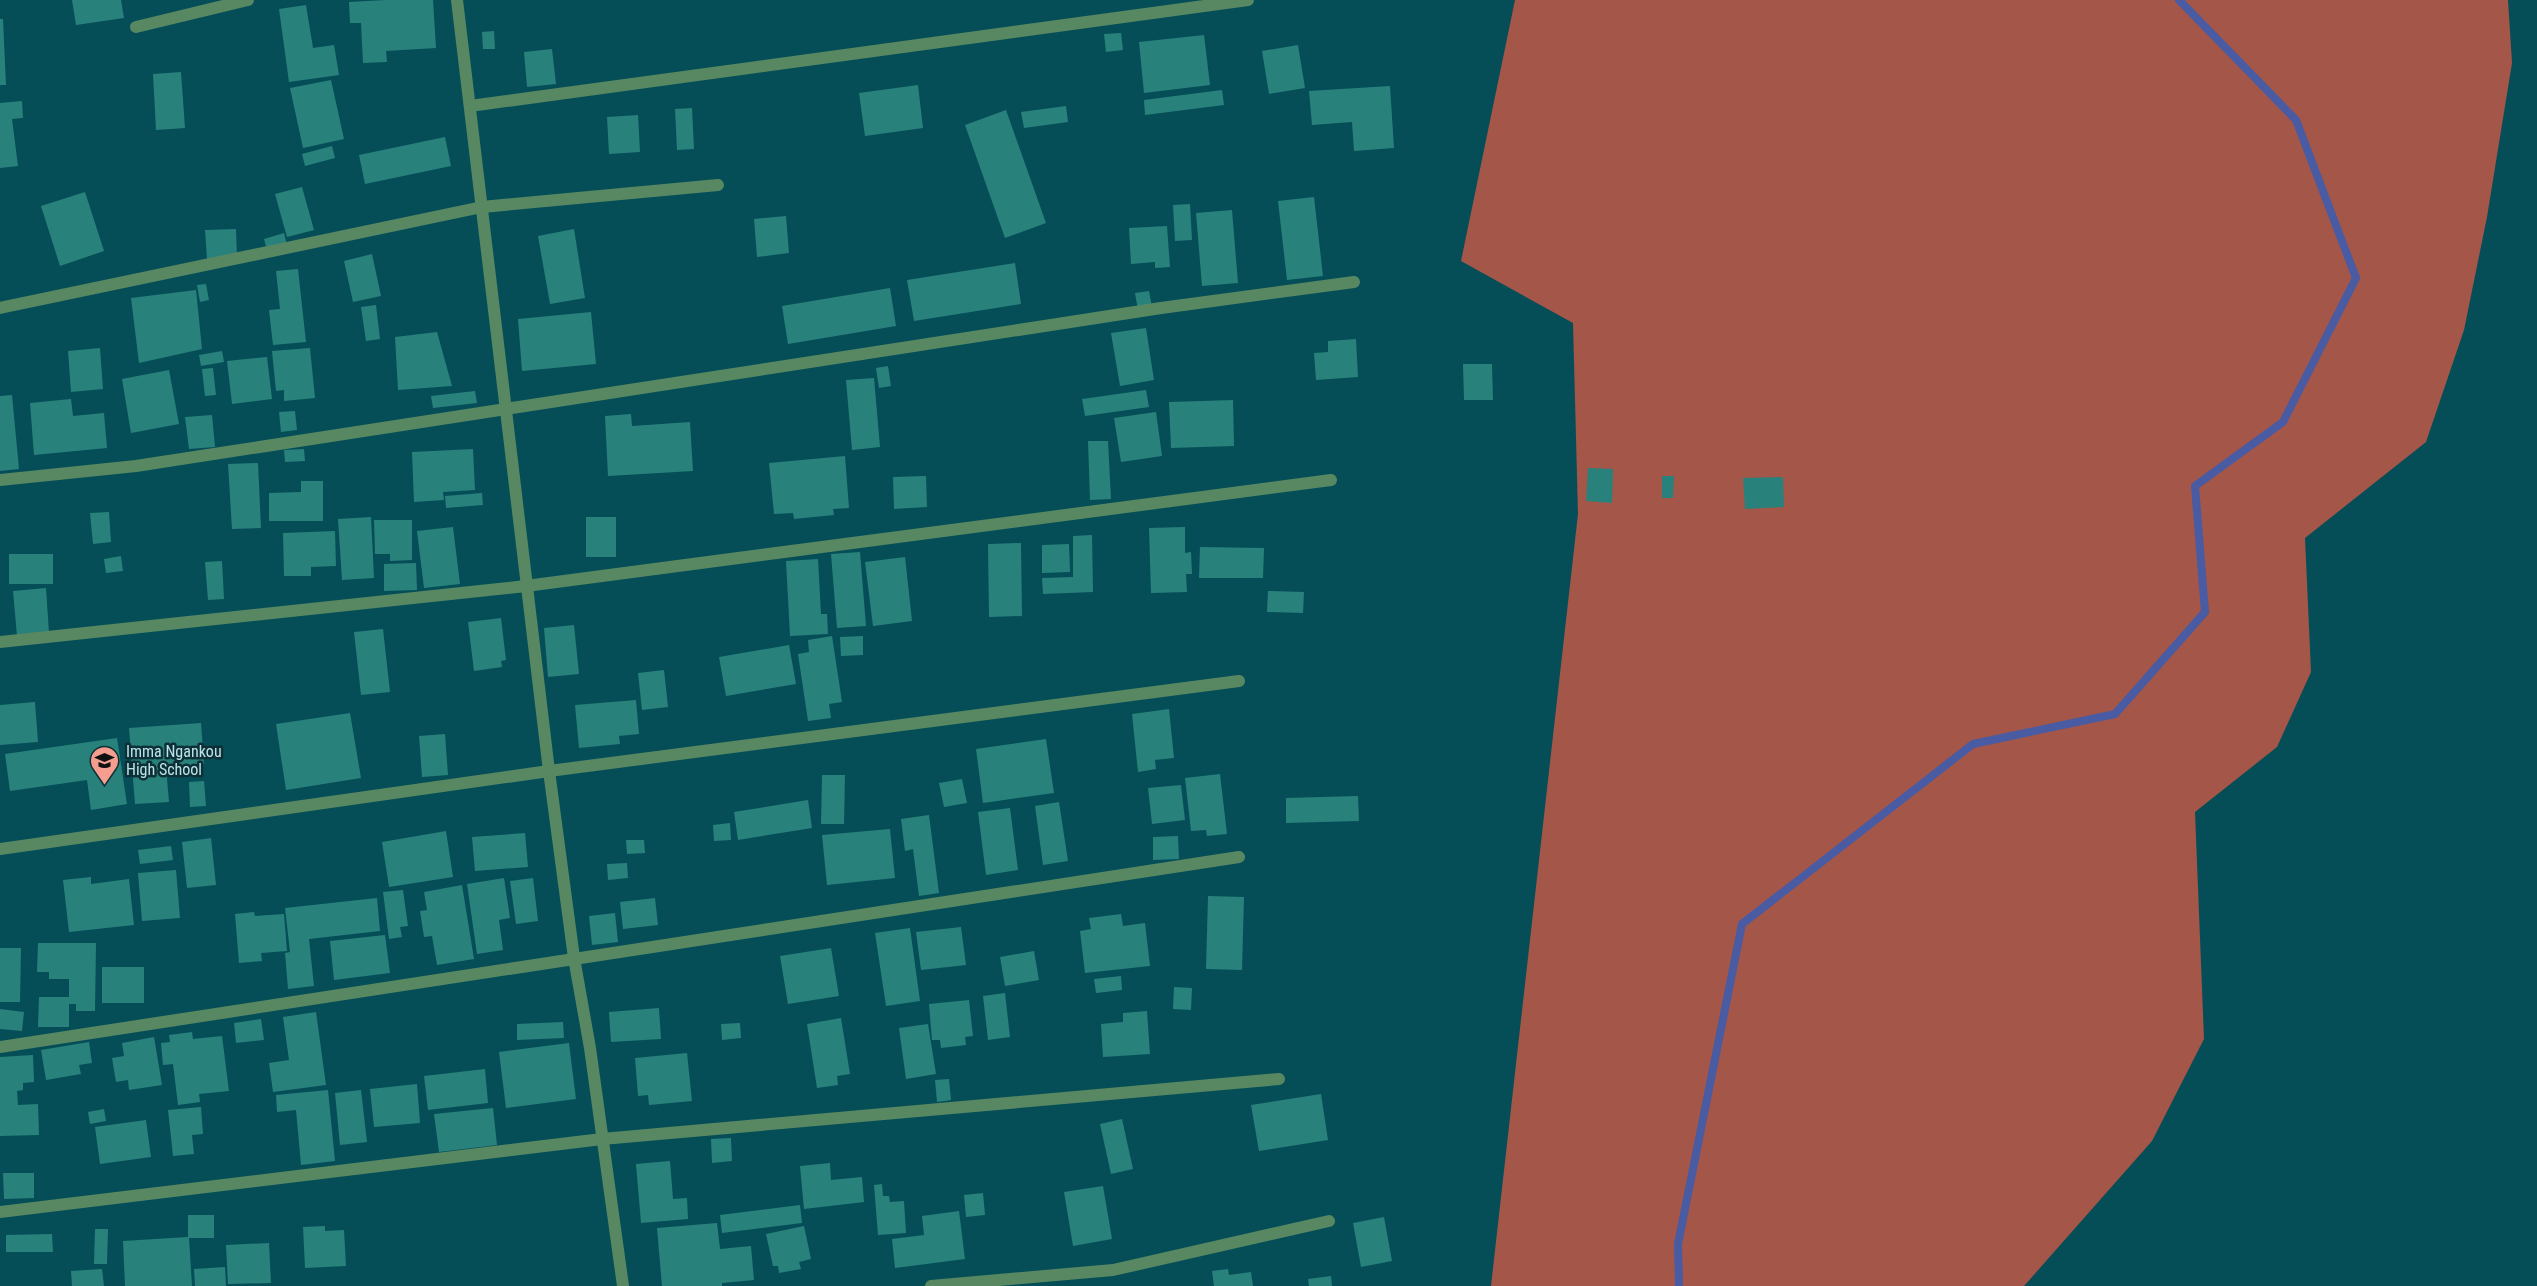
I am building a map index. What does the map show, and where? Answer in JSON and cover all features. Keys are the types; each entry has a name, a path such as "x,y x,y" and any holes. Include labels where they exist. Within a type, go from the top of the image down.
{"street":[{"path":"136,27 248,0"},
{"path":"457,0 508,408 526,586 549,771 574,958 624,1286"},
{"path":"470,106 1248,0"},
{"path":"0,308 482,207 718,185"},
{"path":"0,480 136,466 1161,308 1354,282"},
{"path":"0,642 526,586 1331,480"},
{"path":"0,849 549,771 1239,681"},
{"path":"0,1047 1239,857"},
{"path":"0,1212 602,1138 1279,1079"},
{"path":"931,1286 1113,1270 1329,1221"}],"shaded area":[{"path":"1515,0 2508,0 2512,63 2487,217 2464,330 2426,442 2305,538 2311,672 2277,747 2195,812 2204,1039 2152,1141 2024,1286 1491,1286 1578,514 1573,323 1461,261"}],"building":[{"path":"72,0 121,0 124,18 76,25"},
{"path":"433,0 436,48 386,51 387,62 363,63 361,23 350,23 349,2"},
{"path":"306,5 313,48 334,45 339,75 289,82 279,9"},
{"path":"0,19 3,19 6,85 0,85"},
{"path":"494,31 495,49 483,49 482,32"},
{"path":"1121,33 1123,50 1106,52 1104,34"},
{"path":"1204,35 1210,85 1144,93 1139,42"},
{"path":"1298,45 1305,88 1269,94 1262,51"},
{"path":"552,49 556,84 527,87 524,52"},
{"path":"181,72 185,128 156,130 153,74"},
{"path":"331,80 344,139 303,148 290,88"},
{"path":"918,85 923,128 865,136 859,93"},
{"path":"1390,86 1394,148 1354,151 1352,122 1312,125 1309,91"},
{"path":"1222,90 1224,105 1145,115 1144,100"},
{"path":"22,101 23,118 12,119 18,166 0,168 0,103"},
{"path":"1066,106 1068,122 1024,128 1021,112"},
{"path":"692,108 694,149 677,150 675,109"},
{"path":"1006,110 1046,223 1005,238 965,125"},
{"path":"638,115 640,152 609,154 607,117"},
{"path":"445,137 451,166 365,184 359,155"},
{"path":"332,146 335,158 305,166 302,154"},
{"path":"302,187 314,230 287,237 275,194"},
{"path":"85,192 104,251 60,266 41,206"},
{"path":"1314,197 1323,276 1287,280 1278,201"},
{"path":"1190,204 1192,240 1175,241 1173,205"},
{"path":"1232,210 1238,283 1202,286 1196,213"},
{"path":"786,216 789,253 757,257 754,219"},
{"path":"1167,226 1170,267 1155,268 1155,262 1131,264 1129,228"},
{"path":"236,229 237,257 207,259 205,230"},
{"path":"574,229 585,298 550,304 538,236"},
{"path":"284,233 287,245 267,250 264,239"},
{"path":"372,254 381,296 353,302 344,261"},
{"path":"1015,263 1021,304 914,321 907,280"},
{"path":"298,269 306,342 273,345 269,310 280,309 276,271"},
{"path":"206,284 209,300 200,302 197,285"},
{"path":"890,288 896,326 788,344 782,306"},
{"path":"196,290 202,349 139,363 131,298"},
{"path":"1149,291 1152,307 1138,310 1135,293"},
{"path":"376,305 380,339 366,341 361,307"},
{"path":"591,312 596,364 522,371 518,319"},
{"path":"1146,328 1154,380 1120,386 1111,333"},
{"path":"437,332 452,386 398,390 395,337"},
{"path":"1356,339 1358,377 1316,380 1314,353 1328,352 1328,341"},
{"path":"100,348 103,389 71,392 68,351"},
{"path":"310,348 315,398 284,401 284,390 276,391 272,351"},
{"path":"222,351 224,362 201,366 199,355"},
{"path":"267,357 272,399 232,404 227,361"},
{"path":"1463,364 1492,364 1493,400 1464,400"},
{"path":"888,366 891,386 879,388 876,368"},
{"path":"213,368 216,395 205,396 202,369"},
{"path":"169,370 179,424 131,433 122,379"},
{"path":"874,378 880,447 852,450 846,380"},
{"path":"1146,390 1149,407 1085,416 1082,399"},
{"path":"475,391 477,403 433,408 431,396"},
{"path":"12,395 19,469 0,471 0,396"},
{"path":"71,399 73,416 104,413 107,448 34,455 30,403"},
{"path":"1233,400 1234,446 1171,448 1169,402"},
{"path":"295,411 297,430 281,432 279,412"},
{"path":"1156,412 1162,456 1121,462 1114,418"},
{"path":"631,414 632,426 690,422 693,471 608,476 605,416"},
{"path":"212,415 215,447 189,449 185,417"},
{"path":"1088,441 1108,441 1111,499 1090,500"},
{"path":"304,449 305,461 285,462 284,450"},
{"path":"473,449 475,490 443,492 444,500 414,502 412,452"},
{"path":"845,456 849,508 833,509 834,515 794,519 793,513 774,514 769,463"},
{"path":"258,463 261,528 232,529 228,464"},
{"path":"1588,468 1613,469 1612,503 1586,501"},
{"path":"926,476 927,507 894,509 893,477"},
{"path":"1662,476 1674,476 1673,498 1662,498"},
{"path":"1783,477 1784,507 1745,509 1743,478"},
{"path":"301,481 323,481 323,521 269,521 269,493 301,492"},
{"path":"482,493 483,505 446,508 445,496"},
{"path":"109,512 111,542 93,544 90,513"},
{"path":"371,517 374,578 342,580 338,519"},
{"path":"586,517 616,517 616,557 586,557"},
{"path":"374,520 412,520 412,560 390,561 390,554 375,554"},
{"path":"453,527 460,584 424,588 417,531"},
{"path":"1185,527 1185,553 1191,552 1192,574 1186,574 1187,592 1151,593 1149,528"},
{"path":"335,531 336,566 311,567 311,576 284,576 283,533"},
{"path":"1092,535 1093,592 1043,594 1042,578 1073,577 1073,536"},
{"path":"1021,543 1022,616 989,617 988,544"},
{"path":"1069,544 1070,572 1042,573 1042,545"},
{"path":"1200,547 1264,548 1263,578 1199,578"},
{"path":"860,552 866,626 837,628 831,554"},
{"path":"9,554 53,554 53,584 9,584"},
{"path":"121,556 123,571 106,573 104,559"},
{"path":"905,557 912,621 873,626 865,562"},
{"path":"818,559 821,614 827,614 828,634 790,636 786,561"},
{"path":"222,561 224,599 208,600 205,562"},
{"path":"416,563 417,590 384,591 384,564"},
{"path":"46,588 49,633 17,636 13,591"},
{"path":"1268,591 1304,592 1303,613 1267,612"},
{"path":"501,618 506,660 501,661 502,667 474,671 468,622"},
{"path":"574,625 579,674 548,677 544,628"},
{"path":"383,629 390,692 361,695 354,632"},
{"path":"832,636 842,702 829,704 831,718 808,721 798,654 809,652 808,640"},
{"path":"863,636 863,655 841,656 840,637"},
{"path":"789,645 796,684 726,696 719,657"},
{"path":"664,670 668,707 642,710 638,673"},
{"path":"636,700 639,734 619,736 620,744 579,748 575,705"},
{"path":"35,702 38,742 0,745 0,705"},
{"path":"1169,709 1174,758 1155,760 1156,769 1138,772 1132,714"},
{"path":"350,713 361,778 286,790 276,724"},
{"path":"201,723 204,764 166,767 169,802 135,804 129,728"},
{"path":"445,734 448,775 422,777 419,736"},
{"path":"117,738 127,804 91,810 87,780 10,791 5,754"},
{"path":"1046,739 1054,793 983,803 976,749"},
{"path":"1220,774 1227,834 1207,836 1206,830 1191,831 1185,778"},
{"path":"822,775 845,775 844,824 821,824"},
{"path":"962,779 967,803 944,807 939,783"},
{"path":"204,781 206,806 190,807 189,782"},
{"path":"1181,785 1185,820 1152,824 1148,788"},
{"path":"1358,796 1359,821 1286,823 1286,798"},
{"path":"808,800 812,828 738,840 734,812"},
{"path":"1059,802 1068,861 1043,865 1035,806"},
{"path":"1010,808 1018,870 986,875 978,812"},
{"path":"929,815 939,893 919,896 913,849 905,851 901,819"},
{"path":"730,823 731,840 714,841 713,825"},
{"path":"890,829 895,878 827,885 822,835"},
{"path":"446,831 453,877 389,887 382,842"},
{"path":"525,833 528,867 475,871 472,837"},
{"path":"1178,836 1179,859 1153,860 1153,837"},
{"path":"211,838 216,885 187,888 182,842"},
{"path":"626,840 644,840 645,853 627,854"},
{"path":"171,846 173,860 140,864 138,850"},
{"path":"627,863 628,878 608,880 607,864"},
{"path":"176,870 180,918 142,921 138,873"},
{"path":"91,877 91,884 129,879 134,925 69,932 63,880"},
{"path":"504,878 510,918 499,920 503,950 477,954 467,884"},
{"path":"533,878 538,921 516,924 510,881"},
{"path":"462,885 474,959 437,965 432,936 424,937 420,911 427,910 424,892"},
{"path":"403,890 408,926 400,927 402,937 389,939 383,892"},
{"path":"1208,896 1244,897 1242,970 1206,969"},
{"path":"377,898 380,931 309,939 314,986 288,989 285,953 290,952 285,908"},
{"path":"655,898 658,925 623,929 620,902"},
{"path":"254,912 255,916 284,914 287,951 261,953 262,961 239,963 235,914"},
{"path":"615,913 618,942 592,945 589,916"},
{"path":"1121,914 1123,926 1145,923 1150,966 1085,973 1080,931 1091,929 1089,918"},
{"path":"961,927 966,965 921,970 916,932"},
{"path":"910,928 920,1001 886,1006 875,933"},
{"path":"385,935 390,973 334,980 330,941"},
{"path":"38,943 96,943 95,1011 76,1011 76,1004 69,1004 69,1027 38,1027 39,997 69,997 69,979 49,979 49,972 37,972"},
{"path":"0,948 21,948 20,1002 0,1002"},
{"path":"831,948 839,996 788,1004 780,956"},
{"path":"1034,951 1039,980 1005,986 1000,957"},
{"path":"102,967 144,967 144,1003 102,1003"},
{"path":"1121,976 1122,990 1096,993 1094,979"},
{"path":"1174,987 1192,988 1191,1010 1173,1009"},
{"path":"1005,993 1010,1037 988,1040 983,996"},
{"path":"969,1000 973,1036 965,1037 966,1045 941,1048 940,1040 932,1040 929,1004"},
{"path":"659,1008 661,1039 611,1042 609,1012"},
{"path":"0,1009 24,1012 22,1031 0,1029"},
{"path":"1147,1011 1150,1054 1103,1057 1101,1024 1123,1022 1123,1013"},
{"path":"316,1012 326,1085 273,1092 269,1063 289,1060 283,1017"},
{"path":"841,1018 850,1074 837,1076 838,1085 817,1088 807,1024"},
{"path":"261,1019 264,1040 236,1043 234,1023"},
{"path":"563,1022 564,1038 517,1040 517,1024"},
{"path":"740,1023 741,1038 722,1040 721,1024"},
{"path":"928,1024 936,1074 906,1079 899,1028"},
{"path":"192,1032 193,1039 222,1036 229,1091 199,1094 200,1102 178,1105 173,1064 163,1065 161,1043 170,1042 169,1035"},
{"path":"154,1037 162,1085 129,1090 128,1080 116,1082 112,1058 124,1056 122,1043"},
{"path":"89,1042 92,1063 79,1065 81,1074 46,1080 41,1050"},
{"path":"569,1043 576,1099 506,1108 499,1052"},
{"path":"687,1053 692,1101 649,1105 648,1095 638,1096 635,1058"},
{"path":"33,1055 34,1082 23,1083 23,1090 17,1091 18,1105 38,1104 39,1135 0,1136 0,1057"},
{"path":"485,1069 488,1103 428,1110 424,1076"},
{"path":"949,1079 951,1100 937,1102 935,1080"},
{"path":"417,1084 420,1123 374,1127 370,1089"},
{"path":"328,1090 335,1161 301,1165 296,1110 277,1112 276,1095"},
{"path":"361,1090 367,1142 340,1145 335,1093"},
{"path":"1321,1094 1328,1140 1259,1151 1251,1105"},
{"path":"201,1107 203,1134 192,1135 194,1154 173,1156 168,1110"},
{"path":"493,1108 497,1145 439,1152 434,1114"},
{"path":"104,1109 106,1121 90,1124 88,1112"},
{"path":"1122,1119 1133,1169 1111,1174 1100,1124"},
{"path":"146,1120 151,1157 100,1164 95,1127"},
{"path":"731,1138 732,1161 712,1163 711,1139"},
{"path":"670,1161 673,1199 687,1198 688,1219 641,1223 636,1164"},
{"path":"830,1163 831,1180 862,1177 864,1202 804,1209 800,1166"},
{"path":"3,1173 34,1173 34,1198 4,1199"},
{"path":"882,1184 883,1196 889,1196 890,1202 904,1201 906,1233 878,1235 874,1185"},
{"path":"1103,1186 1112,1239 1073,1246 1064,1192"},
{"path":"983,1193 985,1215 966,1217 964,1195"},
{"path":"800,1205 802,1223 722,1233 720,1215"},
{"path":"959,1211 965,1259 895,1268 892,1239 924,1235 922,1216"},
{"path":"188,1215 214,1215 214,1238 189,1238 192,1286 125,1286 123,1241 188,1237"},
{"path":"1384,1217 1392,1261 1361,1267 1353,1223"},
{"path":"717,1223 720,1249 751,1246 754,1280 722,1283 722,1286 662,1286 657,1228"},
{"path":"325,1226 325,1231 344,1230 346,1266 305,1268 303,1227"},
{"path":"804,1226 811,1259 799,1262 801,1269 779,1273 778,1266 773,1266 766,1234"},
{"path":"95,1229 108,1229 107,1264 94,1264"},
{"path":"52,1234 53,1252 6,1252 6,1235"},
{"path":"269,1243 271,1283 228,1284 226,1245"},
{"path":"225,1267 226,1286 195,1286 194,1269"},
{"path":"102,1269 104,1286 72,1286 71,1271"},
{"path":"1228,1269 1229,1275 1251,1272 1253,1286 1214,1286 1212,1271"},
{"path":"1331,1276 1332,1286 1309,1286 1308,1279"}],"waterway":[{"path":"1679,1286 1678,1244 1742,924 1973,744 2115,714 2205,612 2195,486 2283,422 2356,278 2296,120 2179,0"}],"place":[{"name":"Imma Ngankou High School","path":"105,786"}]}
